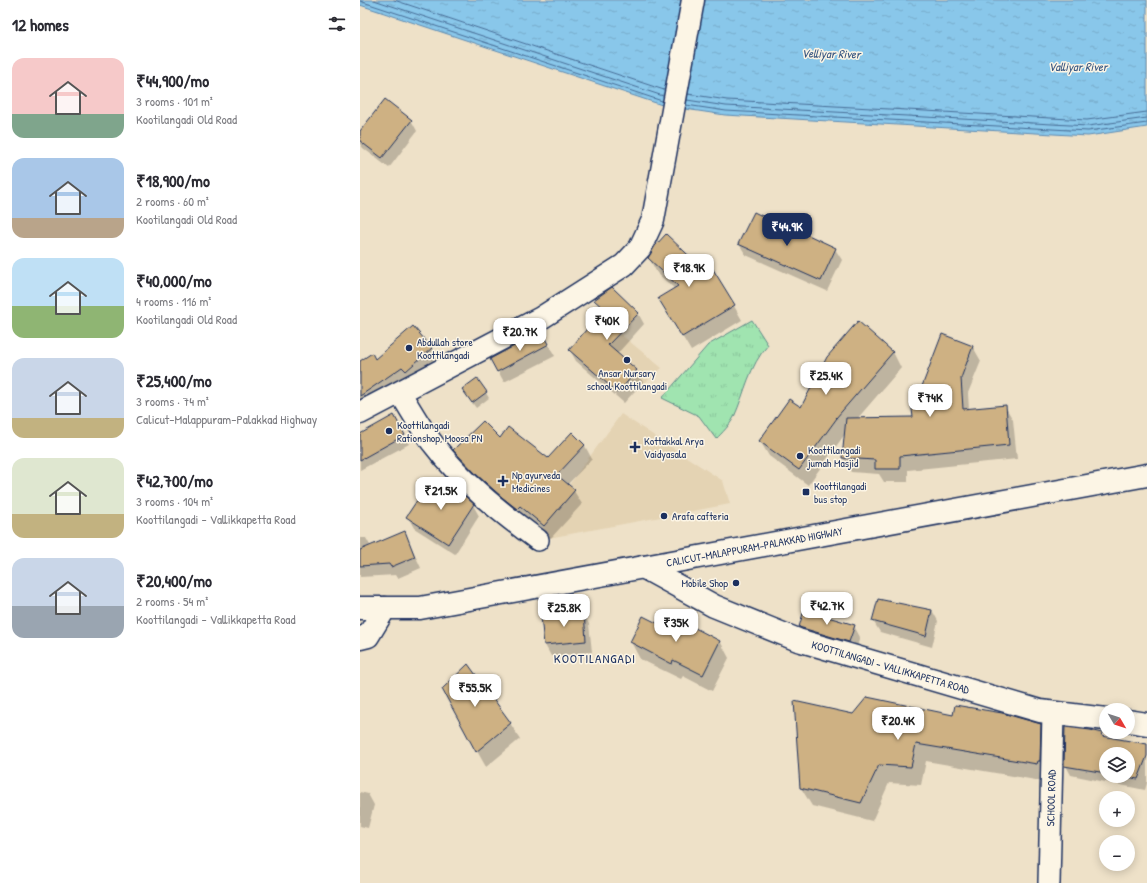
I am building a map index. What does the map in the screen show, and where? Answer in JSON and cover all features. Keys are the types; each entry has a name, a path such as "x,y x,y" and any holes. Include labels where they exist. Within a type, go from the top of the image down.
{"main road":[{"path":"360,413 400,394 541,318 624,266 640,248 654,220 692,0"},
{"name":"CALICUT-MALAPPURAM-PALAKKAD HIGHWAY","path":"360,608 420,608 1147,475"},
{"name":"KOOTTILANGADI - VALLIKKAPETTA ROAD","path":"643,567 714,606 798,640 1040,711 1099,718"},
{"path":"360,638 368,636 385,608"},
{"path":"1135,722 1147,724"}],"street":[{"path":"400,394 434,445 470,485 510,519 538,540"},
{"name":"SCHOOL ROAD","path":"1049,883 1053,713"}],"shaded area":[{"name":"Ansar Nursary school Koottilangadi","path":"613,328 662,368 637,390 593,353"},
{"name":"Kottakkal Arya Vaidyasala","path":"621,414 723,481 730,504 538,540 553,507"}],"green space":[{"path":"752,320 768,345 756,362 734,417 716,439 699,416 662,398 708,345"}],"water":[{"name":"Valliyar River","path":"360,0 1147,0 1147,127 1088,136 725,115 665,106 360,5"}],"building":[{"path":"385,99 412,120 382,158 360,141 360,131"},
{"path":"754,212 803,236 804,233 836,248 821,281 738,244"},
{"path":"666,234 704,270 711,266 735,305 682,337 658,298 678,286 648,258 655,246"},
{"path":"612,287 639,313 608,345 637,370 618,393 569,350 604,309 594,300"},
{"path":"858,321 893,352 836,418 799,470 759,441 789,399 801,407 827,357"},
{"path":"413,326 432,348 406,371 402,367 360,396 360,361 372,353 375,359"},
{"path":"542,331 549,344 497,372 490,359"},
{"path":"942,334 973,346 961,378 963,409 1006,405 1009,445 900,456 900,469 875,469 875,460 842,458 846,418 913,417 911,402 916,402"},
{"path":"477,378 487,392 472,403 462,389"},
{"path":"394,415 405,435 360,460 360,434"},
{"path":"483,421 500,438 508,427 548,458 572,432 585,445 557,475 575,490 544,526 520,506 517,509 503,498 477,475 453,450"},
{"path":"430,481 450,493 455,487 474,504 448,544 406,517"},
{"path":"405,531 415,557 391,567 389,564 360,566 360,550"},
{"path":"878,599 932,610 926,636 872,621"},
{"path":"804,610 855,625 849,642 799,627"},
{"path":"584,612 586,641 544,645 541,616"},
{"path":"670,615 720,641 703,675 673,660 672,664 630,642 643,616 665,627"},
{"path":"468,664 511,723 476,752 442,689"},
{"path":"867,697 953,715 955,705 1002,713 1041,724 1040,761 1038,761 1037,764 916,744 911,767 879,765 861,803 800,788 794,701 853,714"},
{"path":"1065,727 1099,732 1099,739 1119,739 1147,744 1147,756 1138,779 1135,778 1135,747 1099,747 1099,772 1064,766"}],"place":[{"name":"Abdullah store Koottilangadi","path":"409,348"},
{"name":"Ansar Nursary school Koottilangadi","path":"627,360"},
{"name":"Koottilangadi Rationshop, Moosa PN","path":"389,431"},
{"name":"Kottakkal Arya Vaidyasala","path":"635,447"},
{"name":"Koottilangadi jumah Masjid","path":"800,456"},
{"name":"Np ayurveda Medicines","path":"503,481"},
{"name":"Koottilangadi bus stop","path":"806,492"},
{"name":"Arafa cafteria","path":"664,516"},
{"name":"Mobile Shop","path":"736,583"}],"district":[{"name":"KOOTILANGADI","path":"595,658"}],"water label":[{"name":"Velliyar River","path":"831,54"}]}
